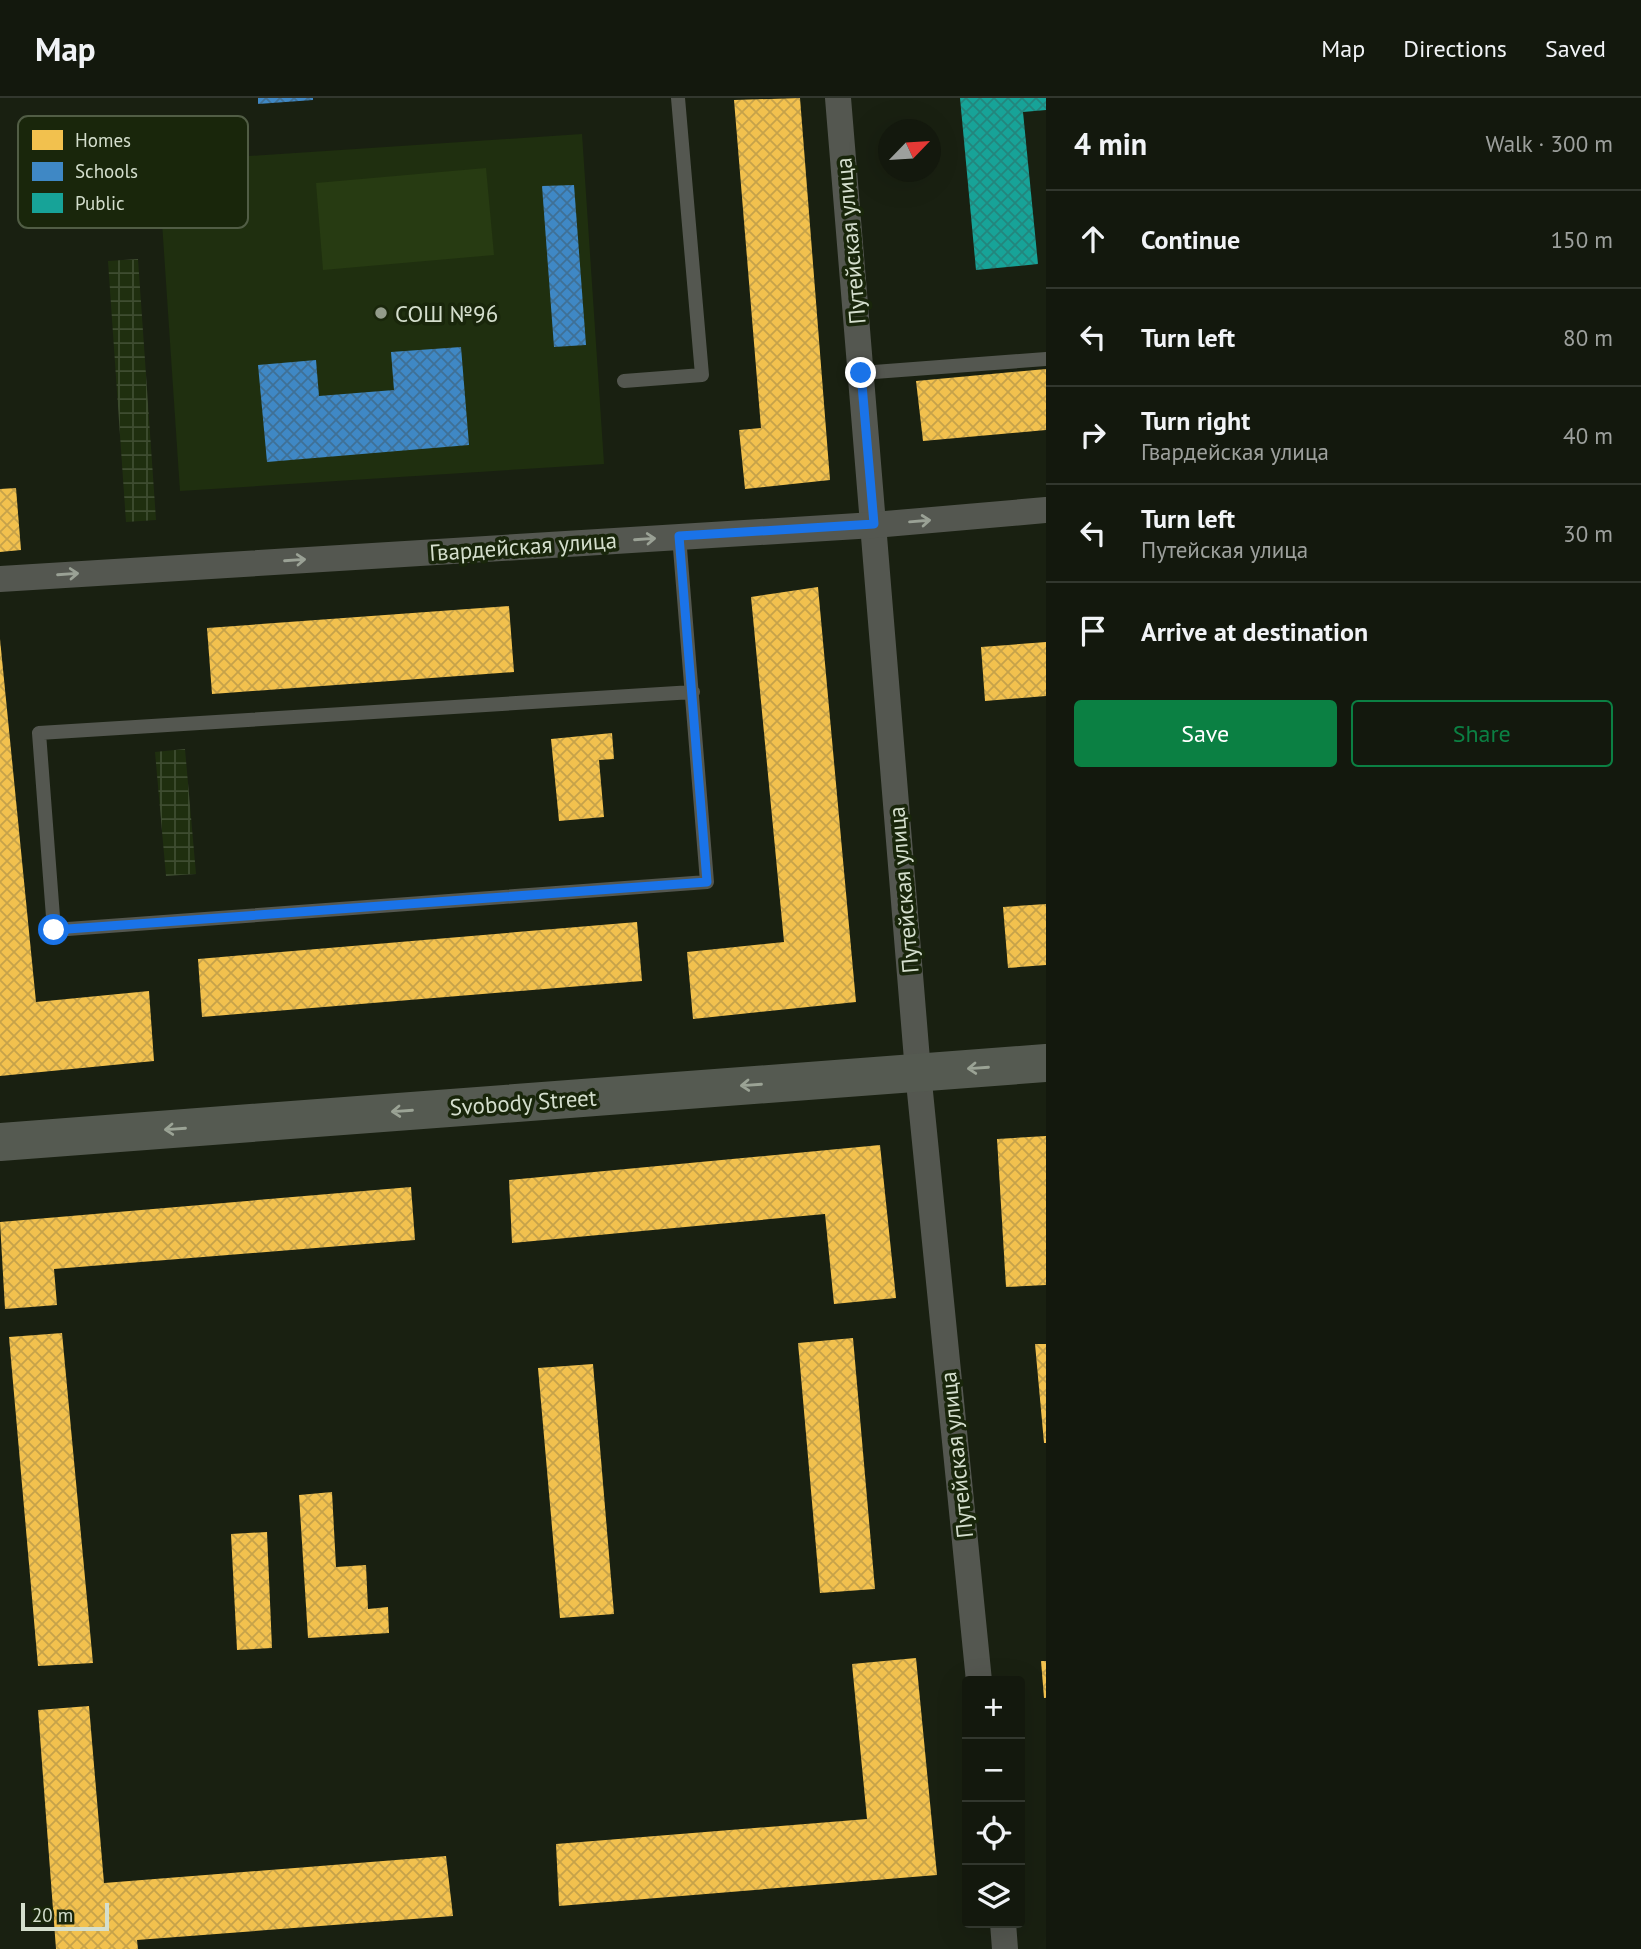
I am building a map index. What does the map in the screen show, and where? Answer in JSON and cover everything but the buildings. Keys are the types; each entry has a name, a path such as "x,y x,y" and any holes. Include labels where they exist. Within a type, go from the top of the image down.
{"street":[{"name":"Путейская улица","path":"838,98 918,1072 978,1676"},
{"name":"Гвардейская улица","path":"0,579 874,524 1046,510"},
{"name":"Svobody Street","path":"0,1142 1046,1063"},
{"path":"1004,1928 1006,1949"}],"lane":[{"path":"624,381 702,375 678,98"},
{"path":"861,373 1046,359"},
{"path":"679,536 693,692 707,882 54,930 39,733 693,692"}],"shaded area":[{"name":"СОШ №96","path":"582,134 604,464 180,491 162,228 248,228 248,156"},
{"path":"486,168 494,255 323,270 316,183"},
{"path":"138,259 156,520 126,522 108,261"},
{"path":"185,749 196,874 166,876 155,752"}],"place":[{"name":"СОШ №96","path":"381,313"}],"route":[{"path":"54,930 707,882 679,536 874,524 861,373"}]}
